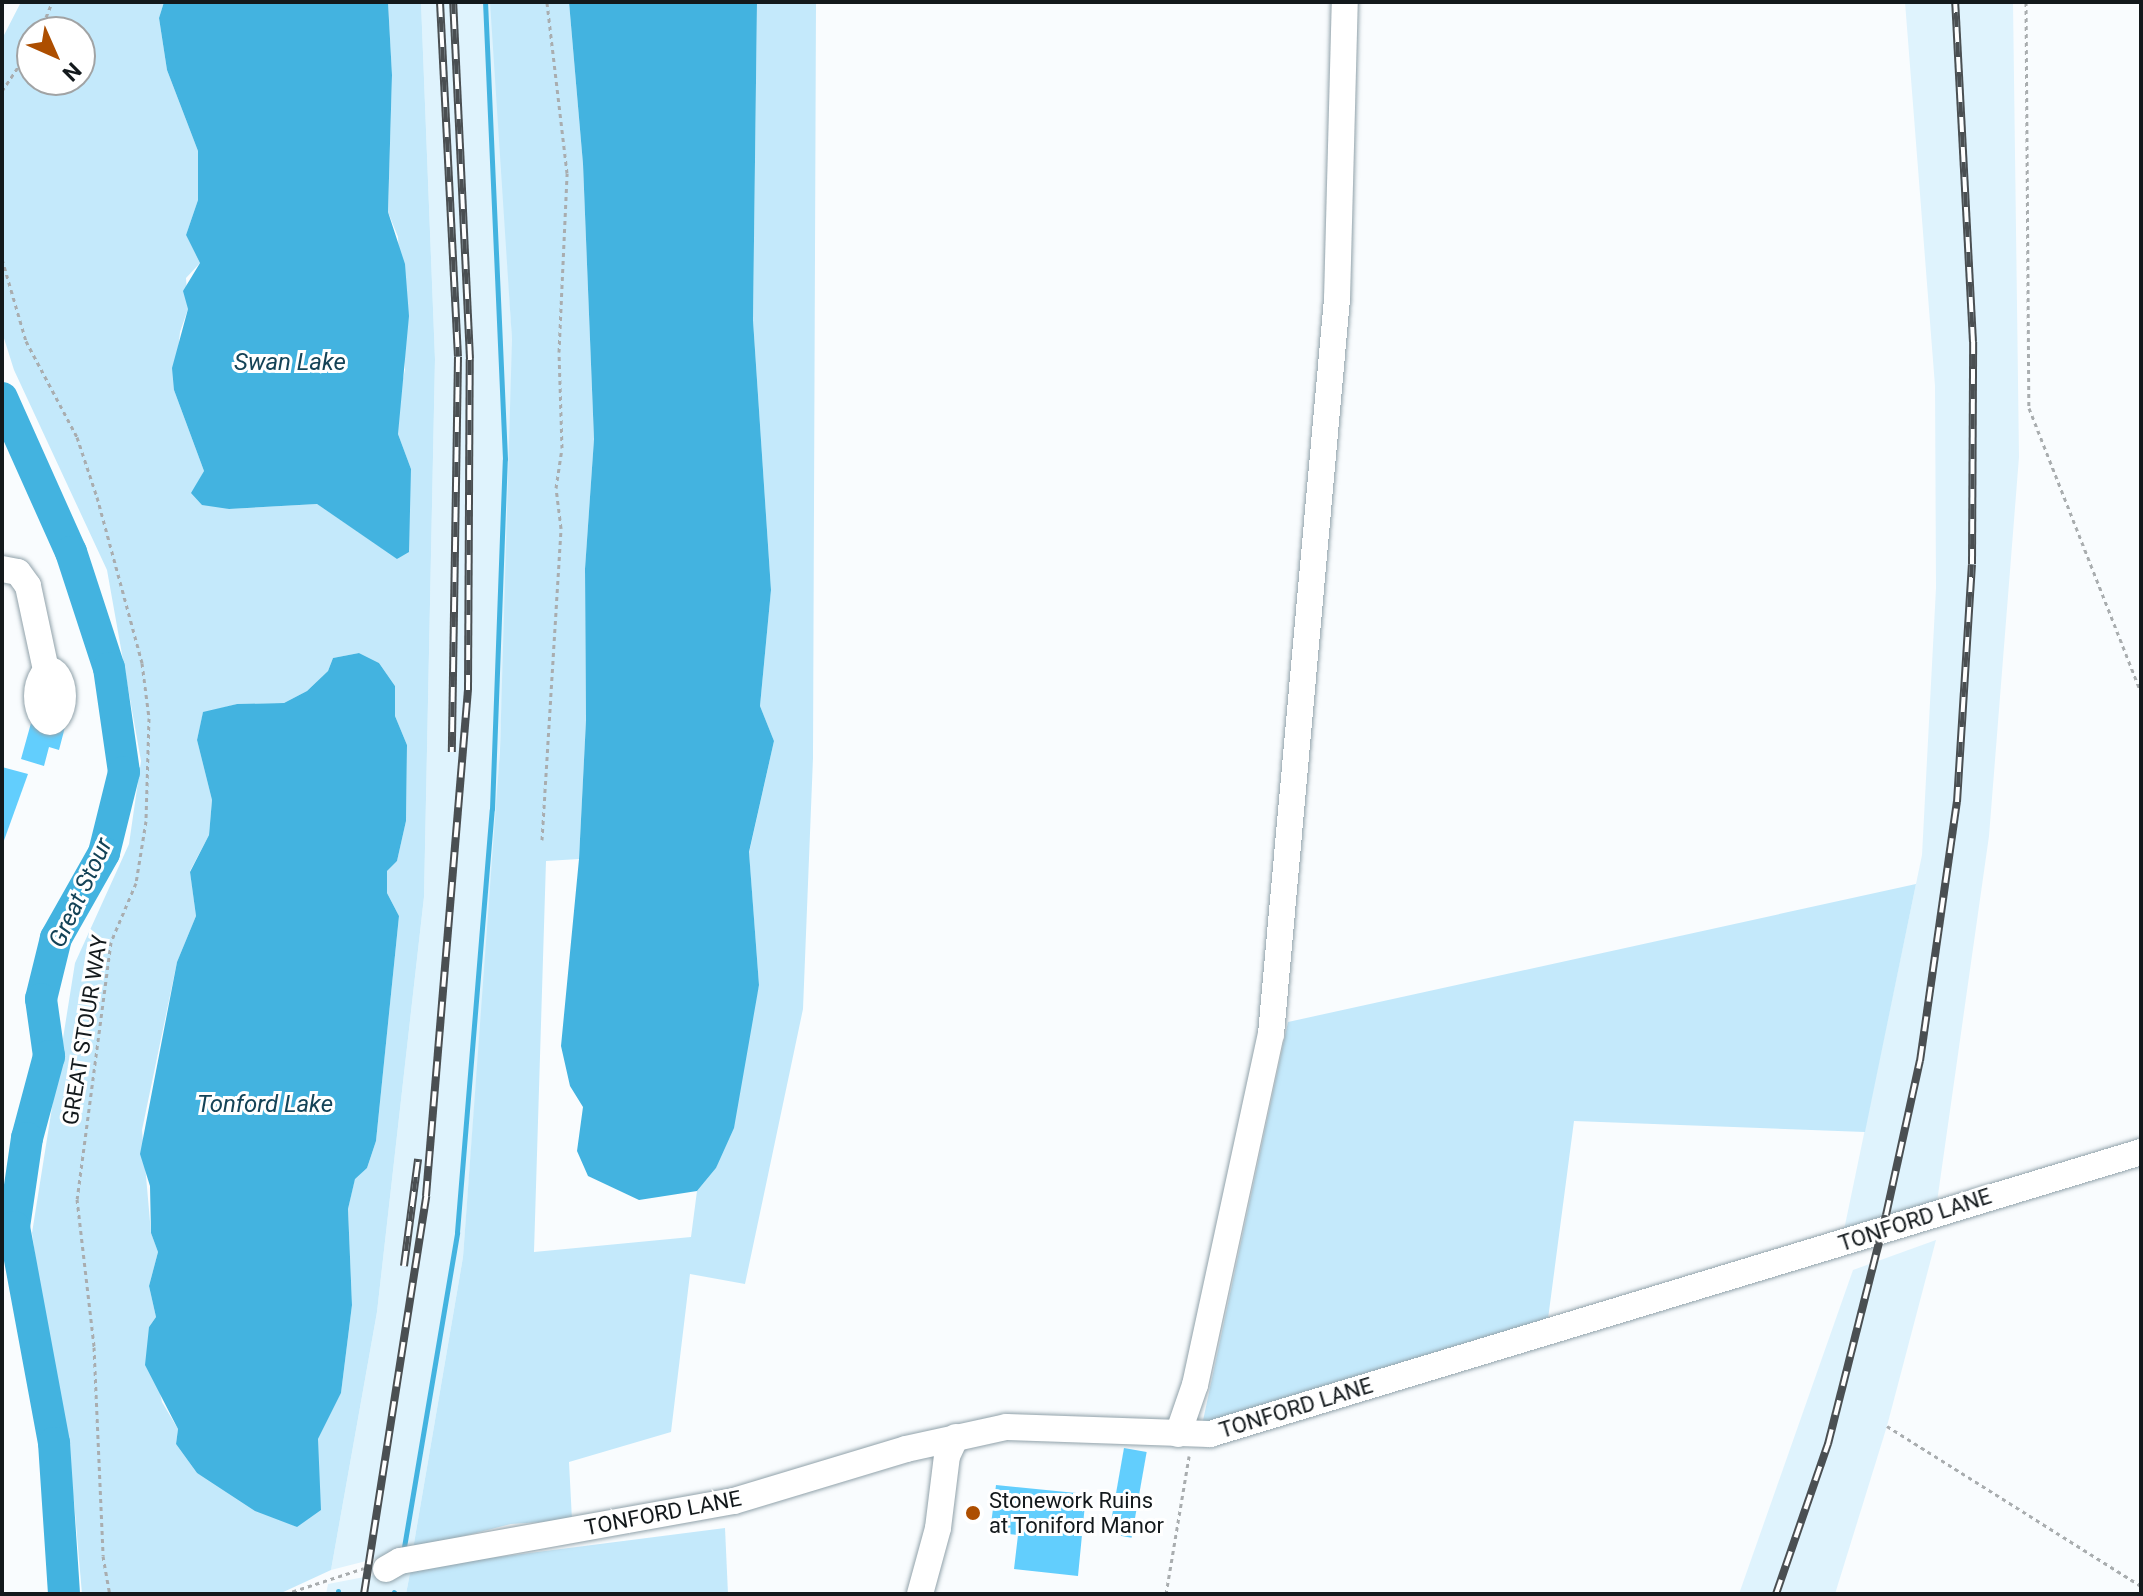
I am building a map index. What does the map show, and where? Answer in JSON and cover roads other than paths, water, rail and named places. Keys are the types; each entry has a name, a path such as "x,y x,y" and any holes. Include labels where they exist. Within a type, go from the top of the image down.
{"street":[{"path":"1185,1435 1271,1034 1337,299 1345,2"},
{"path":"2,569 18,572 28,586 46,670"},
{"name":"TONFORD LANE","path":"386,1569 400,1561 734,1501 956,1437 1006,1427 1185,1435 1675,1290 1907,1226 2008,1189 2141,1152"},
{"path":"920,1594 938,1528 947,1456 956,1437"}],"water":[{"name":"Swan Lake","path":"164,2 388,2 392,75 388,212 405,264 409,316 398,434 411,469 409,552 397,559 317,504 229,509 202,505 191,493 204,471 174,390 172,368 188,309 183,291 200,263 186,235 198,200 198,151 167,70 159,18"},
{"path":"569,2 757,2 753,320 771,590 760,706 774,741 749,852 759,985 734,1128 716,1168 697,1191 639,1200 588,1176 577,1151 583,1107 570,1086 561,1046 579,859 586,720 585,569 594,439 583,164"},
{"name":"Tonford Lake","path":"359,653 379,663 395,686 395,716 407,745 406,821 397,861 387,871 387,893 399,916 376,1141 367,1168 355,1179 348,1209 352,1305 341,1393 318,1439 321,1510 297,1527 255,1511 197,1473 176,1444 178,1429 145,1365 149,1327 156,1317 149,1286 158,1252 151,1233 150,1186 140,1154 177,962 196,916 190,872 209,835 212,800 197,740 203,712 237,704 284,703 307,691 328,671 333,658"}],"waterway":[{"path":"404,1547 457,1232 492,809 505,459 485,2"},
{"name":"Great Stour","path":"2,398 71,552 109,668 124,772 104,853 56,938 41,999 49,1056 27,1138 14,1227 54,1443 64,1594"}],"railway":[{"path":"440,2 458,357 452,752"},
{"path":"364,1594 426,1196 468,690 470,359 453,2"},
{"path":"1776,1594 1828,1444 1886,1215 1920,1061 1957,802 1972,564 1973,342 1955,2"},
{"path":"404,1266 418,1159"}],"place":[{"name":"Stonework Ruins at Toniford Manor","path":"973,1513"}]}
